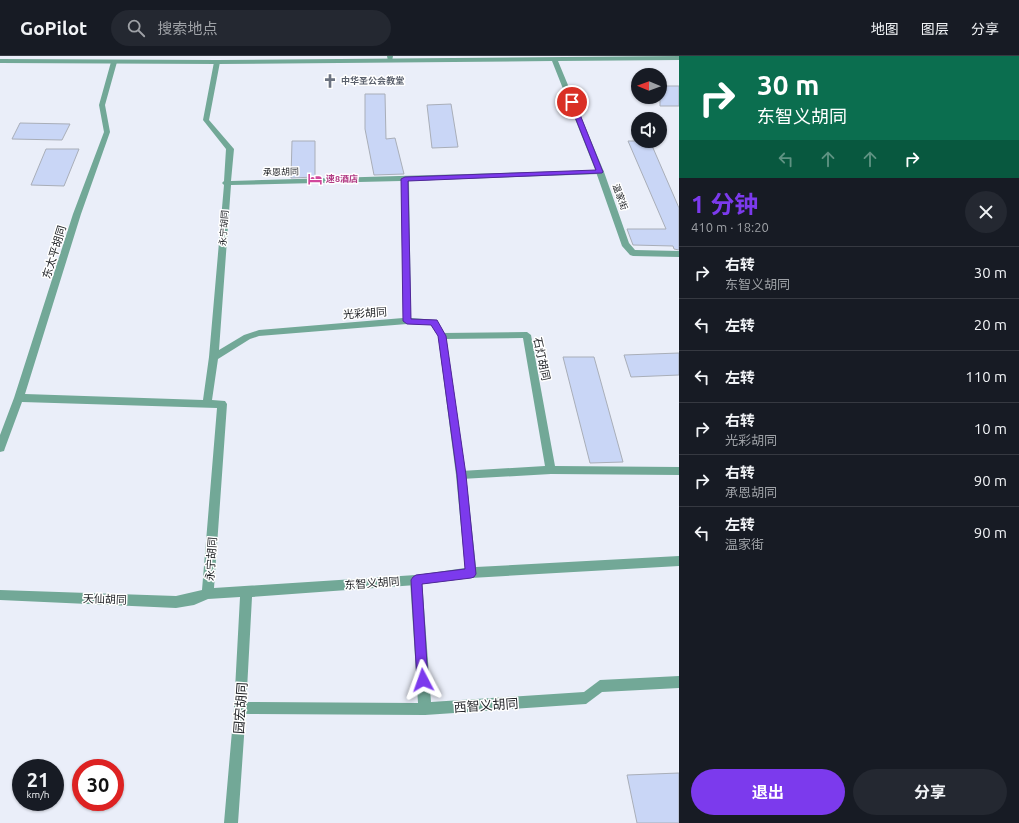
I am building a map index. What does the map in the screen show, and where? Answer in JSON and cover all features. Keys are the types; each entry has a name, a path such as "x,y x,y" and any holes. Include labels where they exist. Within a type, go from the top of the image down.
{"street":[{"path":"0,61 114,62 138,59 217,62 283,59 390,58 555,60 591,58 679,58"},
{"name":"温家街","path":"555,60 600,172 626,244 633,253 679,254"},
{"name":"东太平胡同","path":"0,448 19,398 77,214 107,132 102,105 114,62"},
{"name":"永宁胡同","path":"208,594 222,404 207,404 214,357 226,183 230,149 206,120 217,62"},
{"name":"承恩胡同","path":"226,183 405,179 600,172"},
{"path":"405,179 407,321"},
{"name":"光彩胡同","path":"214,357 247,337 259,333 407,321 434,322 442,336"},
{"name":"石灯胡同","path":"442,336 527,335 551,470"},
{"path":"442,336 462,475 471,574"},
{"path":"19,398 207,404"},
{"path":"462,475 551,470 679,471"},
{"name":"东智义胡同","path":"208,594 416,580 471,574 679,561"},
{"path":"416,580 425,709"},
{"name":"园宏胡同","path":"231,823 240,708 246,592"},
{"name":"天仙胡同","path":"0,595 176,602 194,599 208,594"},
{"name":"西智义胡同","path":"240,708 425,709 586,698 600,686 679,682"}],"building":[{"path":"667,86 679,86 679,106 660,106 660,104 667,104"},
{"path":"365,94 385,94 386,139 395,138 404,174 374,175 365,129"},
{"path":"451,104 458,147 432,148 427,105"},
{"path":"20,123 70,124 62,140 12,139"},
{"path":"292,141 315,141 315,177 291,178"},
{"path":"628,141 631,141 631,148"},
{"path":"631,148 653,148 679,208 679,250 674,249 673,246 633,245 627,229 666,229"},
{"path":"46,149 79,149 64,186 31,185"},
{"path":"679,353 679,375 631,377 624,355"},
{"path":"563,357 594,357 623,462 590,463"},
{"path":"679,773 679,823 637,823 627,775"}],"place":[{"name":"中华圣公会教堂","path":"330,81"},
{"name":"速8酒店","path":"315,179"}],"route":[{"path":"423,680 416,580 471,574 462,475 442,336 434,322 407,321 405,179 600,172 572,102"}]}
